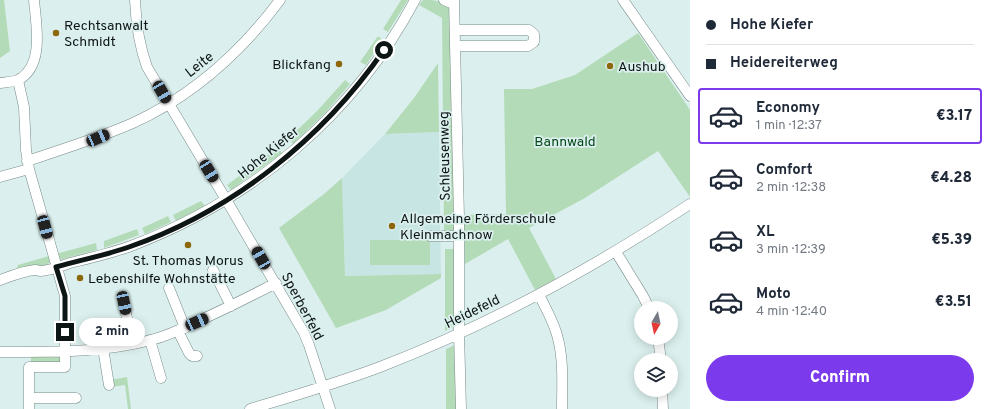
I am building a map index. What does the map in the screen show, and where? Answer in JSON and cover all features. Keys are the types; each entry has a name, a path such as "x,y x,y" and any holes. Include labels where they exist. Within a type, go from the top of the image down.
{"street":[{"path":"0,84 18,80 30,68 35,60 37,44 34,0"},
{"name":"Leite","path":"0,177 98,138 169,104 213,73 267,18 280,0"},
{"name":"Hohe Kiefer","path":"0,280 34,270 40,271 56,267 130,246 186,223 227,200 282,162 334,112 370,69 391,39 415,0"},
{"name":"Schleusenweg","path":"444,0 454,2 461,409"},
{"path":"623,0 690,96"},
{"name":"Sperberfeld","path":"137,1 137,27 142,53 147,67 276,283 309,345 330,409"},
{"path":"455,30 529,30 534,34 534,42 528,46 455,46"},
{"path":"18,80 28,127 28,165 65,296 65,367 29,367"},
{"name":"Heidefeld","path":"250,409 323,387 381,366 459,333 539,295 616,252 690,205"},
{"path":"430,236 459,236"},
{"path":"616,252 646,301"},
{"path":"213,270 231,306"},
{"name":"Hohe Kiefer","path":"0,284 36,275 40,271"},
{"path":"0,352 65,352 132,344 150,340 181,329 276,283"},
{"path":"169,288 189,353 192,356 197,356"},
{"path":"539,295 551,319 559,346 561,358 562,409"},
{"path":"124,303 132,344"},
{"path":"150,340 161,378"},
{"path":"103,348 109,386"},
{"path":"29,352 29,409"},
{"path":"662,397 663,409"},
{"path":"29,398 76,398"}],"shaded area":[{"name":"Allgemeine Förderschule Kleinmachnow","path":"439,132 441,274 345,276 342,178 385,134"}],"green space":[{"path":"0,0 4,0 10,51 0,58"},
{"path":"401,0 408,0 388,32 383,29"},
{"path":"423,0 444,3 449,7 452,17 454,232 444,233 442,18 419,5"},
{"name":"Bannwald","path":"638,33 690,110 690,197 658,151 585,198 529,228 556,279 535,290 508,239 465,264 464,215 506,214 504,89 532,89 575,75"},
{"path":"378,36 383,40 366,65 360,62"},
{"path":"438,63 439,132 385,134 414,98"},
{"path":"345,80 350,84 326,112 293,144 289,138 317,111"},
{"path":"278,147 282,153 231,190 227,185"},
{"path":"342,178 345,276 441,274 441,278 386,310 336,328 279,228 324,194"},
{"path":"201,201 205,206 176,221 173,215"},
{"path":"168,216 171,222 145,234 142,228"},
{"path":"137,229 139,235 104,248 104,241"},
{"path":"370,240 430,240 430,265 370,265"},
{"path":"96,243 97,250 59,260 56,254"},
{"path":"445,249 455,249 454,326 445,331"},
{"path":"49,256 51,261 47,265 19,272 17,268 18,265"},
{"path":"455,345 456,409 446,409 446,349"},
{"path":"31,355 61,355 61,363 31,363"},
{"path":"127,377 131,409 128,409 125,385 111,387 110,380"}],"place":[{"name":"Rechtsanwalt Schmidt","path":"56,33"},
{"name":"Blickfang","path":"339,64"},
{"name":"Aushub","path":"610,66"},
{"name":"Allgemeine Förderschule Kleinmachnow","path":"392,226"},
{"name":"St. Thomas Morus","path":"188,245"},
{"name":"Lebenshilfe Wohnstätte","path":"80,278"}],"route":[{"path":"65,332 65,296 60,275 56,267 100,256 165,232 233,196 282,162 318,129 364,78 384,50"}]}
